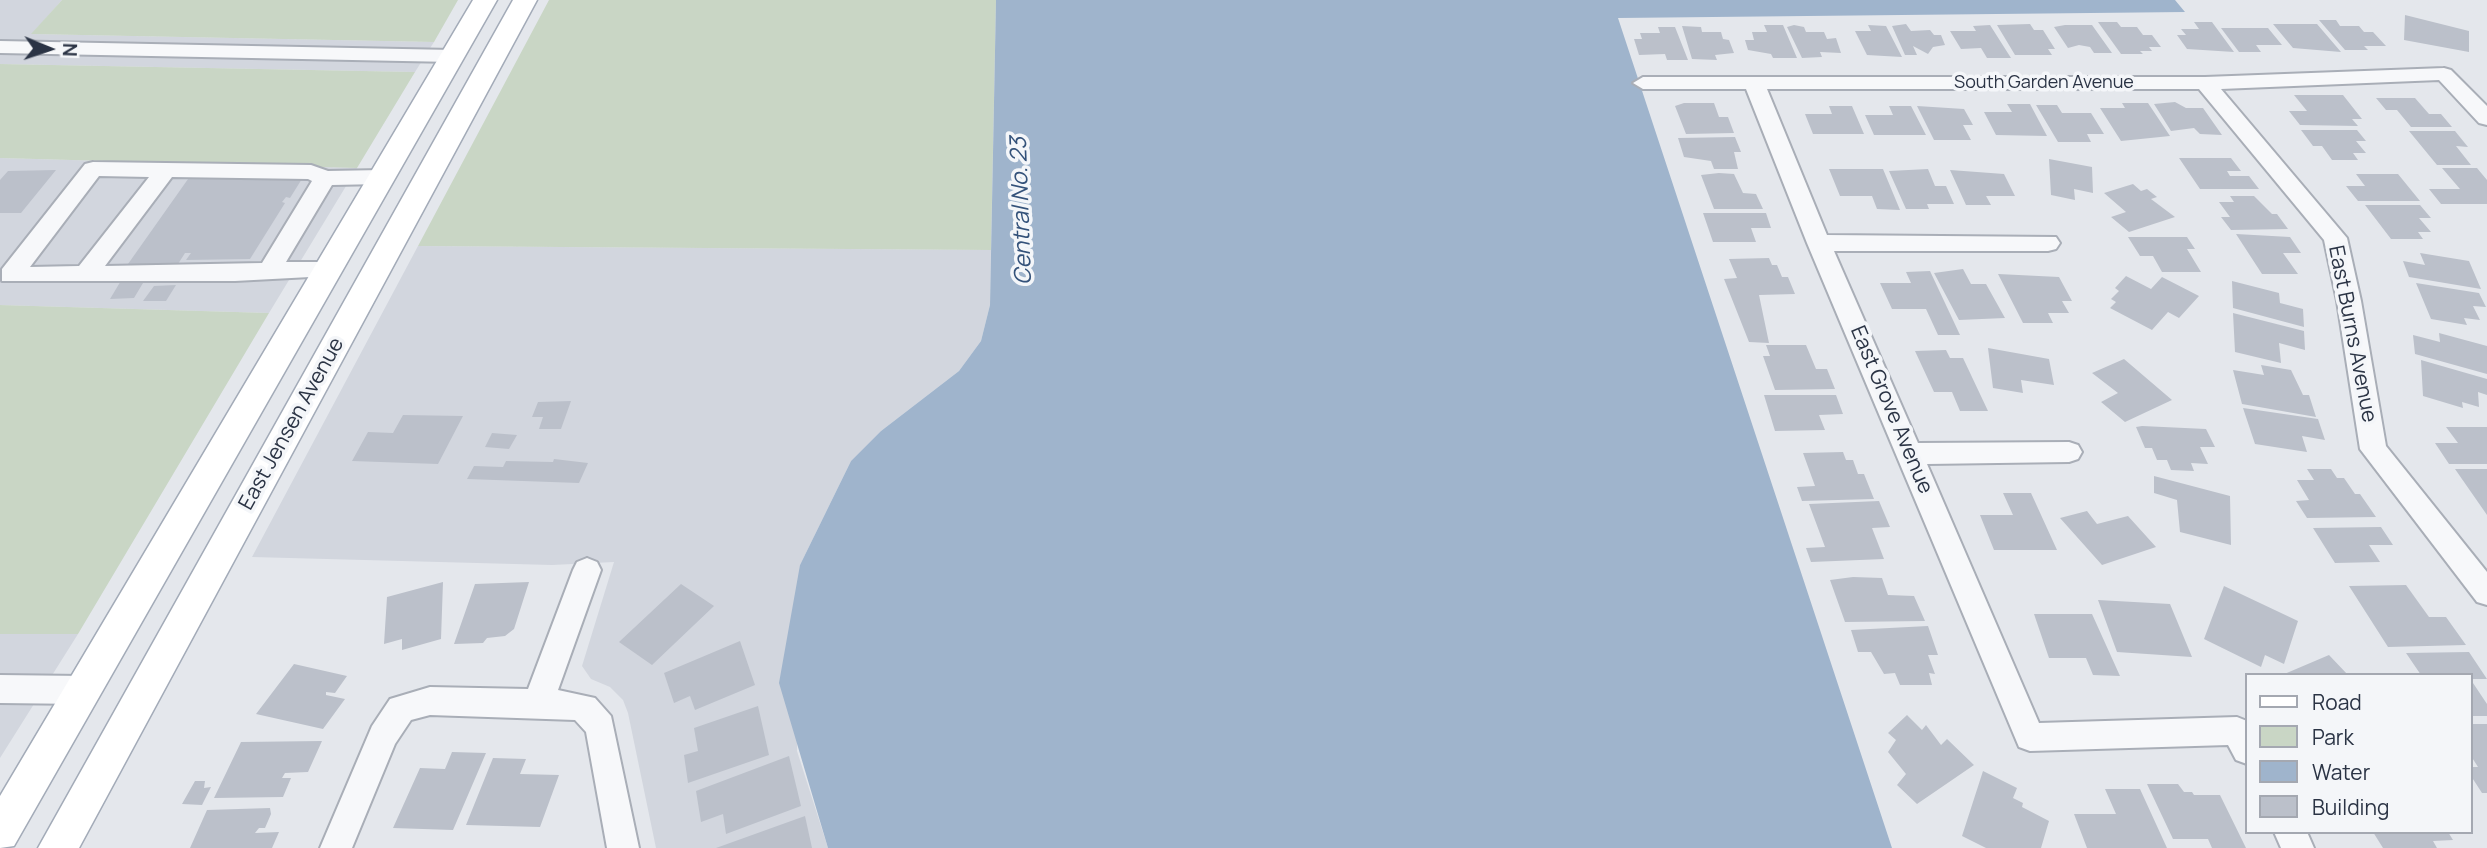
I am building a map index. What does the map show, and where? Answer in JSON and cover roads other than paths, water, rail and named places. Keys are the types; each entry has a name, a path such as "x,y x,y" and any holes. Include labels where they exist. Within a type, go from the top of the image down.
{"main road":[{"path":"0,833 485,0"},
{"name":"East Jensen Avenue","path":"58,848 525,0"}],"street":[{"path":"0,47 453,56"},
{"path":"2444,74 2487,118"},
{"name":"South Garden Avenue","path":"1643,83 2204,83 2444,74"},
{"name":"East Grove Avenue","path":"1755,82 1819,243 2030,737"},
{"name":"East Burns Avenue","path":"2204,83 2335,238 2349,301 2372,449 2487,593"},
{"path":"329,268 10,275 93,169 311,172 325,178 382,177"},
{"path":"86,274 166,170"},
{"path":"269,271 325,178"},
{"path":"1819,243 2048,243"},
{"path":"1910,454 2068,452"},
{"path":"538,703 587,570"},
{"path":"0,689 83,690"},
{"path":"336,848 383,736 401,709 430,701 538,703 584,708 600,726 623,848"},
{"path":"2030,737 2242,741"}],"water":[{"name":"Central No. 23","path":"996,0 2175,0 2185,12 1618,18 1892,848 828,848 779,683 800,565 851,461 881,431 959,371 981,341 990,305"}]}
